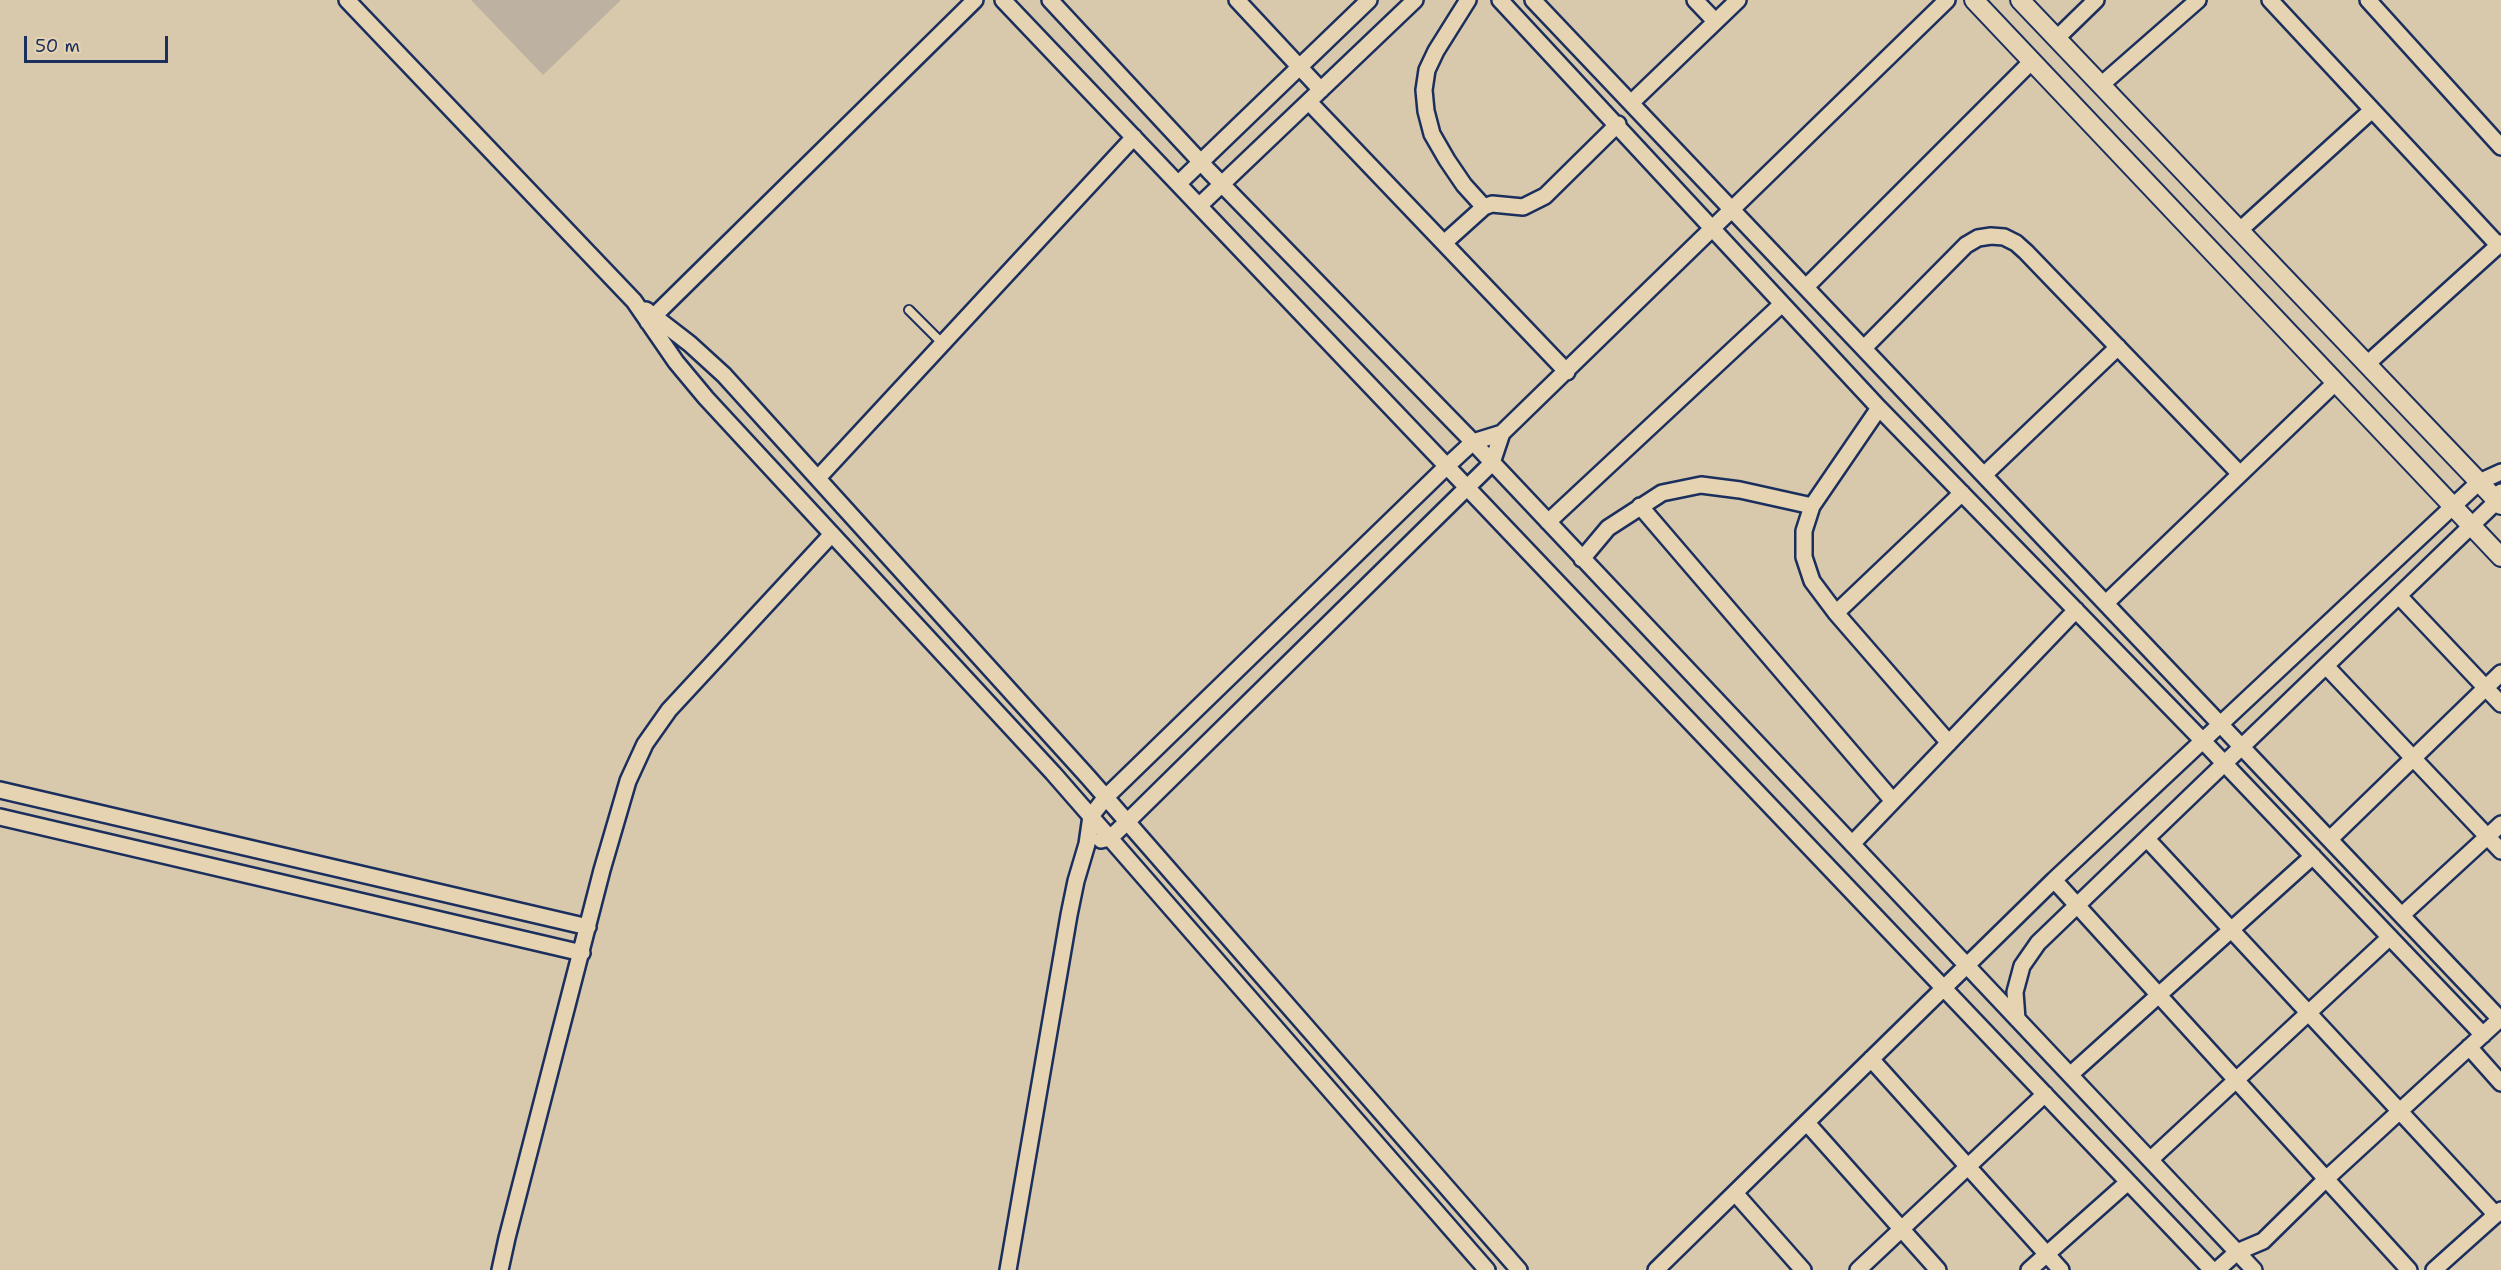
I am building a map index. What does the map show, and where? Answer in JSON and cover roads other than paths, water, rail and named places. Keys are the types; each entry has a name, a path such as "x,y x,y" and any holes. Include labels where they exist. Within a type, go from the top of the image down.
{"street":[{"path":"346,0 651,319 690,344 724,375 1106,797 1519,1270"},
{"path":"651,319 975,0"},
{"path":"1002,0 1179,183 2212,1270"},
{"path":"1050,0 1201,162 1473,442 2251,1269 2263,1241"},
{"path":"1237,0 1321,90"},
{"path":"1179,183 1369,0"},
{"path":"1200,206 1414,0"},
{"path":"1468,0 1436,51 1427,70 1424,90 1432,134 1464,185 1484,207"},
{"path":"1500,0 1618,124 1712,230 1880,408 2225,763 2482,1035"},
{"path":"1533,0 2501,1018 2326,1179 2263,1241 2237,1252 2217,1270"},
{"path":"1695,0 1715,21"},
{"path":"1631,103 1738,0"},
{"path":"1008,1270 1076,881 1087,844 1091,816 1106,797 1447,466 1473,442 1502,433 1947,0"},
{"path":"1974,0 2501,557"},
{"path":"2017,1019 2015,992 2022,966 2038,943 2500,500 2479,482 2020,0"},
{"path":"2057,39 2096,0"},
{"path":"2101,85 2198,0"},
{"path":"2270,0 2499,244 2367,364"},
{"path":"2368,0 2501,147"},
{"path":"1806,287 2032,62"},
{"path":"1309,102 1567,372"},
{"path":"2240,230 2372,110"},
{"path":"1444,243 1484,207 1492,204 1523,207 1545,196 1618,124"},
{"path":"818,478 1134,137"},
{"path":"1864,348 1966,245 1978,238 2004,237 2016,243 2240,474"},
{"path":"1548,522 1782,304"},
{"path":"651,319 676,362 706,398 1091,816 1488,1270"},
{"path":"1984,475 2118,347"},
{"path":"2106,603 2336,382"},
{"path":"1880,408 1812,506 1804,531 1804,556 1812,581 1836,613 1949,743"},
{"path":"1087,844 1110,838 1468,487 1492,463 1502,433"},
{"path":"1664,1267 1735,1193 2054,880 2479,482 2501,472"},
{"path":"1582,559 1608,528 1662,493 1701,485 1740,490 1812,506"},
{"path":"1836,613 1962,493"},
{"path":"1640,506 1893,801"},
{"path":"500,1270 628,781 645,744 669,710 832,534"},
{"path":"2399,596 2501,704"},
{"path":"1852,844 2076,610"},
{"path":"2326,666 2501,851"},
{"path":"2330,839 2501,673"},
{"path":"0,790 588,927"},
{"path":"78,835 84,809"},
{"path":"0,817 582,953"},
{"path":"2402,915 2501,824"},
{"path":"2147,839 2399,1112 2498,1213 2434,1270"},
{"path":"2070,1075 2313,856"},
{"path":"353,900 359,873"},
{"path":"2054,880 2409,1270"},
{"path":"2150,1160 2390,937"},
{"path":"2469,1047 2501,1083"},
{"path":"1871,1059 2061,1270"},
{"path":"1858,1270 2045,1094"},
{"path":"1807,1123 1938,1270"},
{"path":"2029,1270 2128,1182"},
{"path":"1735,1193 1803,1270"}],"lane":[{"path":"909,310 943,344"}]}
